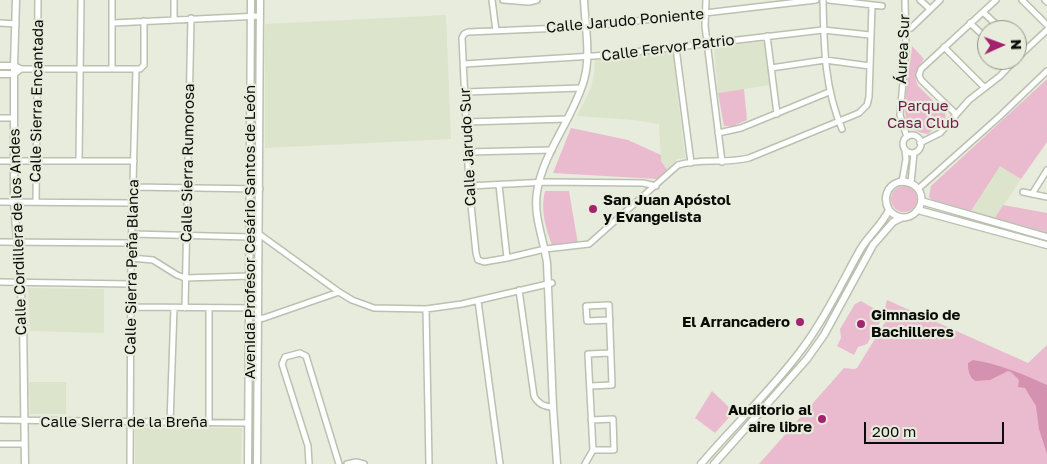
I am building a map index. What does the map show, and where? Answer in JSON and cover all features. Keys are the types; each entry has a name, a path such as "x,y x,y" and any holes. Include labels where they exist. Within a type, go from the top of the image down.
{"street":[{"name":"Calle Cordillera de los Andes","path":"16,0 17,67 14,74 13,161 16,242 23,320 25,464"},
{"name":"Calle Sierra Encantada","path":"36,202 38,0"},
{"path":"79,162 81,0"},
{"path":"112,0 112,68"},
{"path":"174,0 174,19"},
{"name":"Avenida Profesor Cesário Santos de León","path":"248,464 251,0"},
{"name":"Avenida Profesor Cesário Santos de León","path":"257,464 260,0"},
{"path":"492,0 496,31"},
{"path":"503,0 519,2 537,0"},
{"path":"557,464 553,407 550,283 536,210 537,192 552,150 581,88 586,69 584,0"},
{"path":"706,0 707,44 722,162"},
{"name":"Calle Jarudo Poniente","path":"464,34 585,27 816,0"},
{"path":"823,0 823,30 829,92 842,129"},
{"path":"829,0 882,6"},
{"name":"Áurea Sur","path":"905,0 906,48 900,98 900,115 907,137"},
{"path":"920,0 930,9"},
{"path":"906,29 911,28 940,0"},
{"path":"956,114 921,80 919,75 921,70 944,47 996,0"},
{"path":"1022,0 1047,25"},
{"path":"499,185 507,258 545,249 589,244 678,165 749,158 859,113 867,105 869,97 872,5"},
{"path":"983,12 991,20"},
{"path":"113,23 260,16"},
{"name":"Calle Sierra Rumorosa","path":"185,308 190,18"},
{"path":"0,66 140,69 144,66 144,21"},
{"path":"0,23 16,24"},
{"path":"970,23 977,30"},
{"name":"Calle Fervor Patrio","path":"464,64 587,57 823,30 870,35"},
{"path":"1027,48 1047,30"},
{"name":"Calle Jarudo Sur","path":"464,34 462,38 467,152 476,253 478,260 484,262 507,258"},
{"path":"767,36 777,114"},
{"path":"944,47 984,88"},
{"path":"676,48 691,163"},
{"path":"771,68 825,60 870,66"},
{"name":"Calle Sierra Peña Blanca","path":"130,464 131,258 136,70"},
{"path":"920,143 940,133 956,114 1005,70"},
{"path":"918,189 1047,71"},
{"path":"0,74 14,74"},
{"path":"465,92 581,88"},
{"path":"718,133 741,128 829,92"},
{"path":"0,118 14,118"},
{"path":"466,122 567,119"},
{"path":"902,182 905,150 903,143 907,137 915,136 920,143 919,149 914,153 909,153 905,150"},
{"path":"467,152 552,150"},
{"path":"911,184 914,153"},
{"path":"0,161 134,161"},
{"path":"1032,194 1047,170"},
{"path":"904,171 912,172"},
{"path":"469,186 539,182 643,183 656,186"},
{"path":"714,464 817,346 873,245 893,222 910,216 918,210 921,201 918,189 911,184 902,182 897,183 888,190 885,200 889,210 901,218"},
{"path":"134,187 260,189"},
{"path":"1024,192 1047,197"},
{"path":"921,201 1047,237"},
{"path":"0,202 132,202"},
{"path":"701,464 741,421 802,349 825,316 859,251 889,210"},
{"path":"918,210 1047,245"},
{"path":"132,234 250,237"},
{"path":"259,234 339,292 352,300 374,308 426,309 450,307 550,283"},
{"path":"0,242 132,243"},
{"path":"131,258 153,260 185,278 250,276"},
{"path":"0,282 131,284"},
{"path":"519,290 534,396 538,403 545,407 553,407"},
{"path":"258,319 293,309 339,292"},
{"path":"478,301 500,464"},
{"path":"590,386 612,385 610,320 609,305 586,306 587,321 610,320"},
{"path":"131,307 258,308"},
{"path":"170,422 174,308"},
{"path":"209,423 210,308"},
{"path":"426,309 429,464"},
{"path":"309,464 308,446 282,367 285,357 300,352 306,356 339,464"},
{"path":"585,464 593,450 588,354 610,353"},
{"path":"776,379 783,386"},
{"path":"591,420 613,419 614,450 593,450"},
{"name":"Calle Sierra de la Breña","path":"0,420 24,422 248,423"},
{"path":"0,444 24,444"},
{"path":"347,464 356,462 364,464"}],"shaded area":[{"path":"446,15 451,139 265,148 265,24"},
{"path":"764,41 770,85 718,93 714,47"},
{"path":"673,52 685,158 677,159 667,170 661,161 659,124 634,120 577,116 591,88 595,60"},
{"path":"1000,165 1021,179 995,218 971,211"},
{"path":"28,288 104,289 104,333 30,331"},
{"path":"973,360 1011,370 1047,385 1047,454 1039,429 1036,406 1025,388 1018,387 1019,380 1008,371 990,380 976,381 970,376 968,368 968,363"},
{"path":"29,382 66,382 66,414 30,414"},
{"path":"135,427 242,428 241,464 135,464"}],"green space":[{"name":"Parque Casa Club","path":"912,46 924,59 916,72 918,86 945,112 946,119 928,134 912,128 906,118 905,98"},
{"path":"1047,79 1047,142 1021,179 1000,166 971,211 932,200 929,197 931,186"},
{"path":"744,89 747,120 733,126 724,126 718,93"},
{"path":"571,128 628,140 661,155 661,161 667,170 657,179 553,173"},
{"path":"904,186 914,189 917,199 914,209 904,212 894,209 891,199 894,189"},
{"path":"545,191 569,191 578,244 553,248 543,213"},
{"path":"1003,205 1047,213 1047,232 995,218"},
{"path":"887,300 1028,363 1047,345 1047,464 759,464 844,368 857,368 886,321 884,312"},
{"name":"Gimnasio de Bachilleres","path":"861,301 880,312 882,319 867,344 858,347 854,355 837,346 841,338 840,329 855,304"},
{"path":"712,391 734,412 715,433 695,418"}],"place":[{"name":"San Juan Apóstol y Evangelista","path":"593,209"},
{"name":"El Arrancadero","path":"800,322"},
{"name":"Gimnasio de Bachilleres","path":"861,324"},
{"name":"Auditorio al aire libre","path":"822,419"}]}
